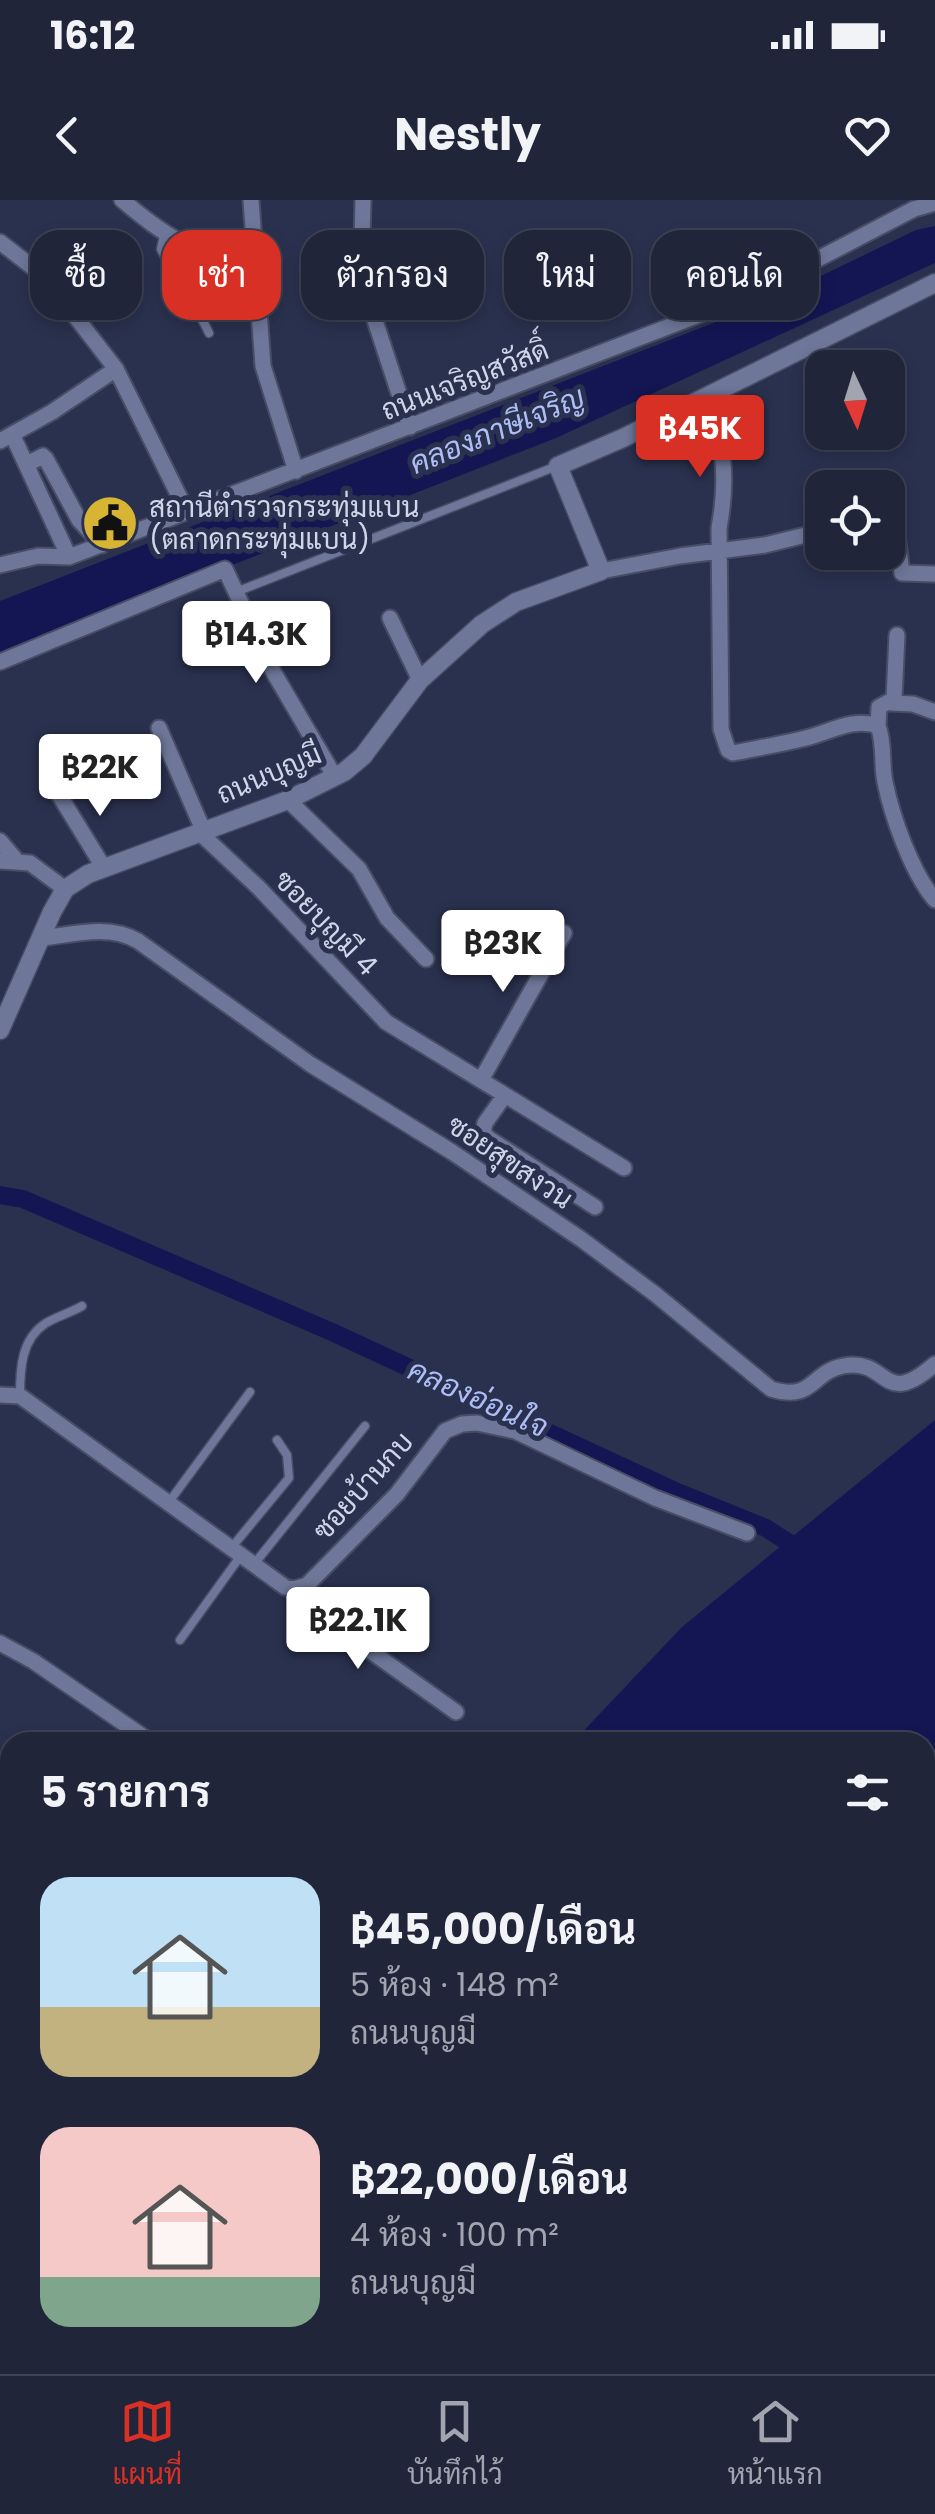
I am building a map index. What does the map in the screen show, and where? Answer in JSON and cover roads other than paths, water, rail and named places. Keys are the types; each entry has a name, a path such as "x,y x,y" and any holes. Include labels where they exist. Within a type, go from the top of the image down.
{"street":[{"path":"122,200 162,233"},
{"path":"251,200 253,230"},
{"path":"363,200 361,278 410,428"},
{"name":"ถนนเจริญสวัสดิ์","path":"0,566 38,556 69,557 410,428 743,298 914,209 935,203"},
{"path":"0,242 30,265"},
{"path":"0,255 30,269"},
{"path":"601,571 558,466 935,283"},
{"path":"78,320 116,369 186,512"},
{"path":"259,320 263,366 296,471"},
{"path":"69,557 6,437 116,369"},
{"path":"700,399 714,418 720,436 724,500 718,528 721,730 728,750 734,753 810,738 848,724 878,726"},
{"path":"32,460 46,458 79,520 102,545"},
{"name":"ถนนบุญมี","path":"66,889 104,868 288,800 335,777 363,756 420,680 482,624 516,602 601,571 765,546 805,535"},
{"path":"0,662 225,569 274,673 335,777"},
{"path":"902,570 935,574"},
{"path":"390,618 420,680"},
{"path":"892,702 897,635"},
{"path":"935,712 892,702 878,707 885,780 924,888 935,900"},
{"path":"160,728 202,832"},
{"path":"58,793 104,868"},
{"path":"288,800 359,869 386,918 426,959"},
{"name":"ซอยบุญมี 4","path":"202,832 386,1022 624,1168"},
{"path":"0,841 17,861"},
{"path":"0,860 17,861 44,871 66,889 0,1030"},
{"name":"ซอยสุขสงวน","path":"43,938 108,930 138,940 310,1064 452,1152 581,1239 772,1388 788,1394 800,1393 836,1367 854,1365 870,1367 890,1383 903,1385 918,1380 935,1364"},
{"path":"481,1080 564,932"},
{"path":"505,1095 483,1132 595,1207"},
{"path":"0,1395 20,1396 284,1587 294,1589 334,1626 456,1712"},
{"name":"ซอยบ้านกบ","path":"294,1589 306,1585 397,1494 445,1432 462,1424 515,1430 655,1498 747,1533"},
{"path":"0,1643 136,1732"}],"lane":[{"path":"203,320 208,332"},
{"path":"236,592 558,466"},
{"path":"20,1396 20,1364 26,1346 48,1322 68,1316 82,1306"},
{"path":"169,1502 250,1392"},
{"path":"243,1554 365,1426"},
{"path":"180,1640 243,1554 290,1478 286,1456 276,1440"}],"water":[{"path":"935,226 935,263 819,317 819,277 916,230"},
{"name":"คลองภาษีเจริญ","path":"721,320 812,320 556,438 0,656 0,601"},
{"path":"935,1420 935,1732 582,1732 682,1627"}],"waterway":[{"name":"คลองอ่อนใจ","path":"0,1195 23,1199 332,1332 675,1491 766,1528 806,1554"}],"place":[{"name":"สถานีตำรวจกระทุ่มแบน (ตลาดกระทุ่มแบน)","path":"110,523"}]}
